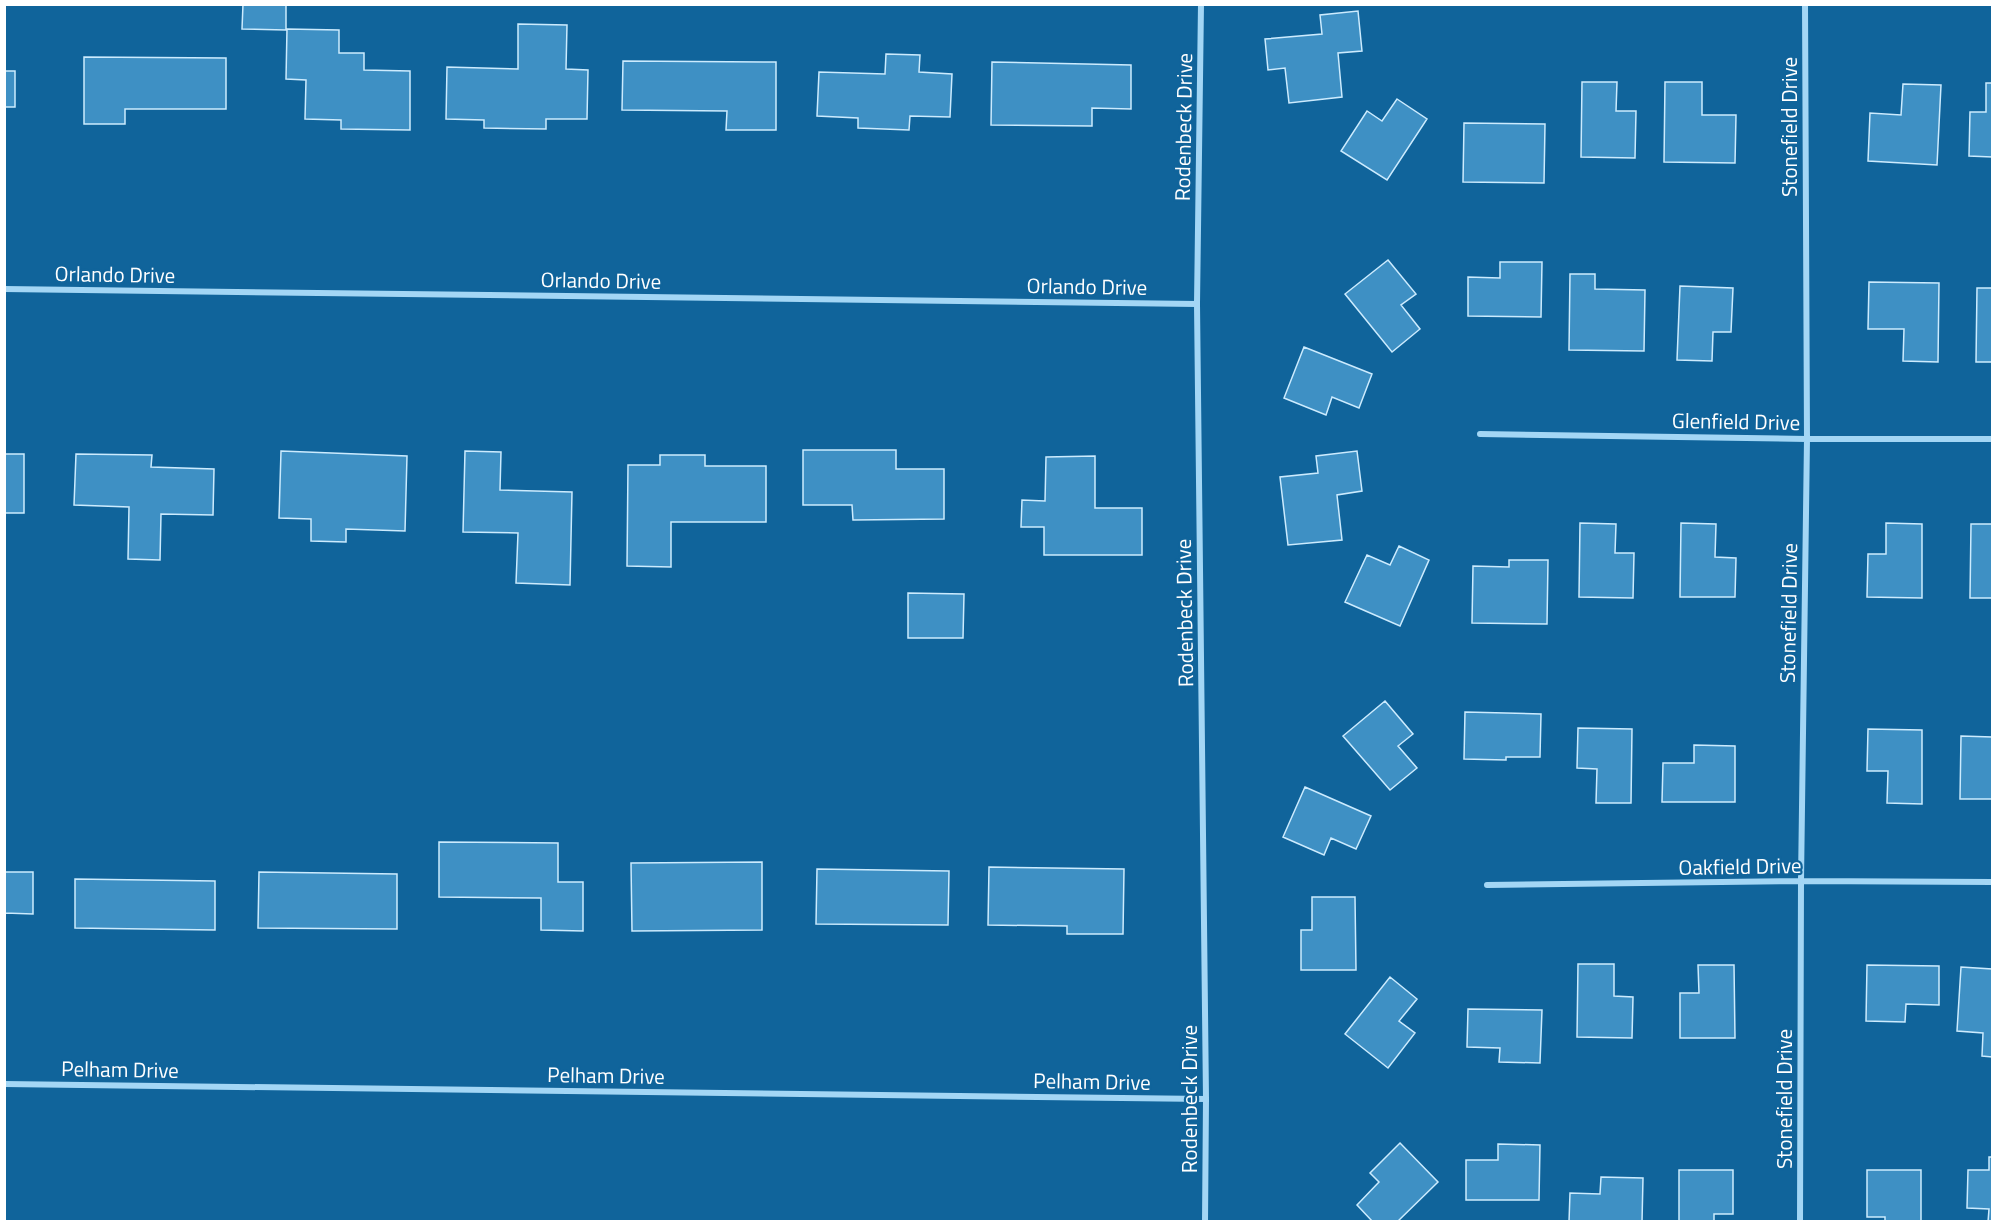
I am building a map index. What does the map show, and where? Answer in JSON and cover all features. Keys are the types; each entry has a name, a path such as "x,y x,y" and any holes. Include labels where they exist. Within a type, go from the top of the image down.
{"street":[{"name":"Rodenbeck Drive","path":"1201,4 1197,304 1206,1099 1205,1221"},
{"name":"Stonefield Drive","path":"1800,1221 1801,881 1807,439 1805,4"},
{"name":"Orlando Drive","path":"4,289 1197,304"},
{"name":"Glenfield Drive","path":"1480,434 1807,439 1992,439"},
{"name":"Oakfield Drive","path":"1487,885 1801,881 1992,882"},
{"name":"Pelham Drive","path":"4,1084 1206,1099"}],"building":[{"path":"243,4 286,4 286,30 242,29"},
{"path":"1358,11 1362,51 1338,53 1342,97 1289,103 1285,68 1268,70 1265,39 1322,34 1320,15"},
{"path":"518,24 567,25 566,69 588,70 587,119 546,119 546,129 484,128 484,120 446,119 447,67 518,69"},
{"path":"287,29 339,30 339,53 364,53 364,70 410,71 410,130 341,129 341,120 305,119 306,80 286,79"},
{"path":"886,54 920,55 919,72 952,74 950,117 910,116 909,130 858,128 858,118 817,116 819,72 885,74"},
{"path":"84,57 226,58 226,109 125,109 125,124 84,124"},
{"path":"623,61 776,62 776,130 726,130 727,111 622,110"},
{"path":"992,62 1131,65 1131,109 1092,108 1092,126 991,125"},
{"path":"4,71 15,71 15,107 4,107"},
{"path":"1582,82 1617,82 1616,111 1636,111 1635,158 1581,157"},
{"path":"1665,82 1702,82 1702,115 1736,115 1735,163 1664,162"},
{"path":"1986,83 1992,83 1992,157 1969,156 1970,112 1986,112"},
{"path":"1903,84 1941,85 1937,165 1868,161 1870,113 1901,115"},
{"path":"1397,99 1427,119 1387,180 1341,151 1367,111 1382,121"},
{"path":"1464,123 1545,124 1544,183 1463,182"},
{"path":"1388,260 1416,294 1401,305 1420,329 1392,352 1345,294"},
{"path":"1500,262 1542,262 1541,317 1468,316 1468,277 1500,278"},
{"path":"1570,274 1595,274 1595,289 1645,290 1644,351 1569,350"},
{"path":"1869,282 1939,283 1938,362 1903,361 1904,329 1868,329"},
{"path":"1680,286 1733,288 1731,332 1713,332 1712,361 1677,360"},
{"path":"1977,288 1992,288 1992,362 1976,362"},
{"path":"1304,347 1372,374 1359,408 1332,397 1326,415 1284,398"},
{"path":"803,450 896,450 896,469 944,469 944,519 853,520 852,505 803,505"},
{"path":"281,451 407,456 405,531 346,529 346,542 311,541 311,519 279,518"},
{"path":"465,451 501,452 500,490 572,492 570,585 516,583 518,533 463,532"},
{"path":"1357,451 1362,491 1337,495 1342,540 1288,545 1280,477 1318,473 1316,456"},
{"path":"4,454 24,454 24,513 4,513"},
{"path":"76,454 152,455 151,467 214,469 213,515 161,514 160,560 128,559 129,507 74,505"},
{"path":"660,455 705,455 705,466 766,466 766,522 671,522 671,567 627,566 628,465 660,465"},
{"path":"1095,456 1095,508 1142,508 1142,555 1044,555 1044,527 1021,527 1022,500 1045,501 1046,457"},
{"path":"1580,523 1616,524 1615,553 1634,553 1633,598 1579,597"},
{"path":"1681,523 1716,524 1715,557 1736,558 1735,597 1680,597"},
{"path":"1886,523 1922,524 1922,598 1867,597 1868,554 1886,554"},
{"path":"1971,524 1992,524 1992,598 1970,598"},
{"path":"1399,546 1429,560 1400,626 1345,602 1367,555 1390,565"},
{"path":"1509,560 1548,560 1547,624 1472,623 1473,566 1509,567"},
{"path":"908,593 964,594 963,638 908,638"},
{"path":"1385,701 1413,734 1398,746 1417,768 1390,790 1343,736"},
{"path":"1465,712 1541,714 1540,757 1506,757 1506,760 1464,759"},
{"path":"1578,728 1632,729 1631,803 1596,803 1597,769 1577,768"},
{"path":"1868,729 1922,730 1922,804 1887,803 1888,771 1867,771"},
{"path":"1961,736 1992,737 1992,799 1960,799"},
{"path":"1694,745 1735,746 1735,802 1662,802 1663,763 1694,763"},
{"path":"1305,787 1371,816 1356,849 1331,838 1324,855 1283,837"},
{"path":"439,842 558,843 558,882 583,882 583,931 541,930 541,898 439,897"},
{"path":"762,862 762,930 632,931 631,863"},
{"path":"989,867 1124,869 1123,934 1067,934 1067,926 988,925"},
{"path":"817,869 949,871 948,925 816,924"},
{"path":"4,872 33,872 33,914 5,913 5,925"},
{"path":"259,872 397,874 397,929 258,928"},
{"path":"75,879 215,881 215,930 75,928"},
{"path":"1312,897 1355,897 1356,970 1301,970 1301,930 1312,930"},
{"path":"1578,964 1614,964 1614,996 1633,997 1632,1038 1577,1037"},
{"path":"1698,965 1734,965 1735,1038 1680,1038 1680,993 1699,993"},
{"path":"1867,965 1939,966 1939,1005 1906,1004 1905,1022 1866,1021"},
{"path":"1961,967 1992,969 1992,1057 1982,1056 1983,1033 1957,1031"},
{"path":"1390,977 1417,999 1399,1021 1415,1033 1388,1068 1345,1034"},
{"path":"1468,1009 1542,1010 1540,1063 1499,1062 1500,1048 1467,1047"},
{"path":"1400,1143 1438,1182 1397,1222 1373,1222 1357,1205 1379,1182 1370,1173"},
{"path":"1498,1144 1540,1145 1539,1200 1466,1200 1466,1160 1498,1160"},
{"path":"1989,1157 1992,1157 1992,1222 1988,1222 1989,1209 1967,1208 1968,1170 1989,1170"},
{"path":"1679,1170 1733,1170 1733,1214 1714,1214 1714,1222 1679,1222"},
{"path":"1867,1170 1921,1170 1921,1222 1885,1222 1885,1217 1867,1217"},
{"path":"1601,1177 1643,1178 1642,1222 1569,1222 1570,1193 1600,1194"}]}
